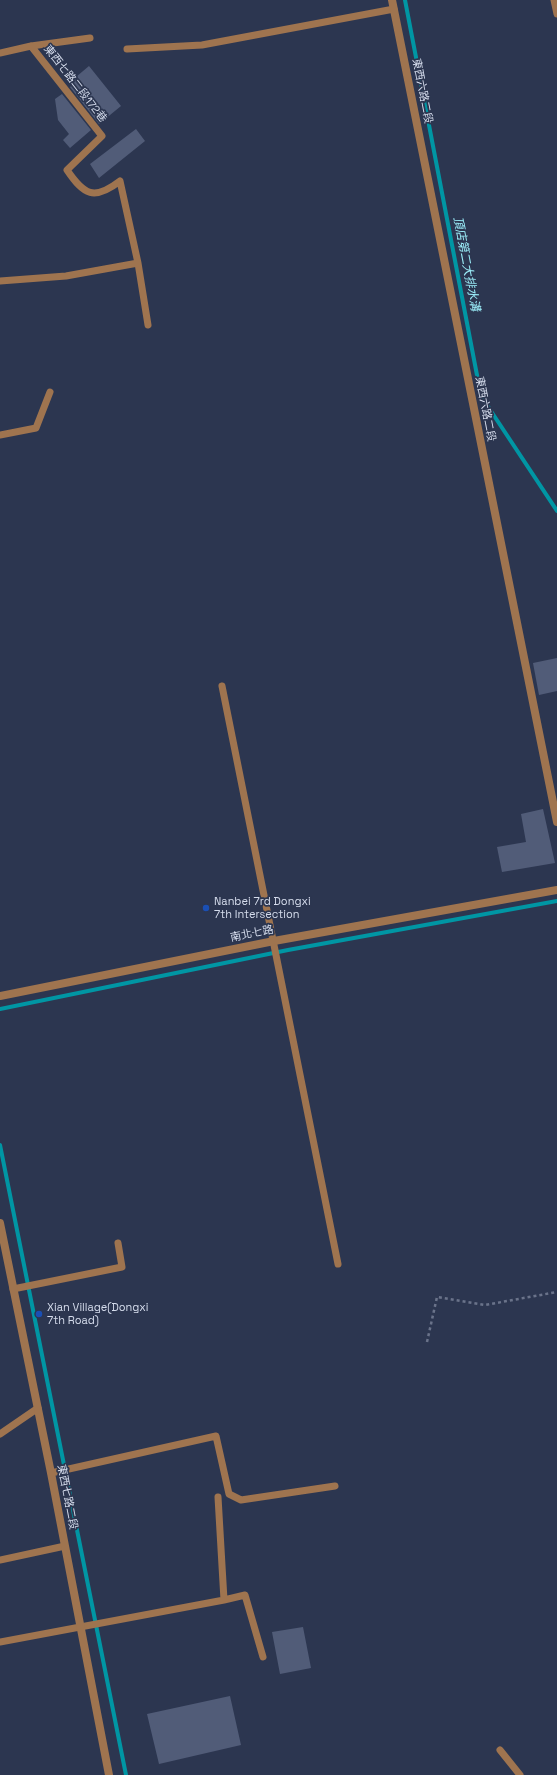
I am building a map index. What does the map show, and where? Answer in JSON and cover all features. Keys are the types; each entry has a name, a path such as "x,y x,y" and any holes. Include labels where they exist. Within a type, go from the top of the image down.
{"street":[{"name":"東西六路二段","path":"392,0 557,822"},
{"name":"南北七路","path":"0,996 274,941 557,890"},
{"name":"東西七路二段","path":"0,1223 51,1473 109,1775"}],"lane":[{"path":"554,0 557,14"},
{"path":"127,49 202,45 394,9"},
{"name":"東西七路二段172巷","path":"0,52 90,38"},
{"name":"東西七路二段172巷","path":"31,46 102,136 67,170 77,184 94,194 106,192 120,181 138,263"},
{"path":"0,281 66,276 138,263 148,325"},
{"path":"0,435 36,428 50,392"},
{"path":"222,686 338,1264"},
{"path":"13,1289 122,1266 118,1243"},
{"path":"0,1434 38,1408"},
{"path":"51,1473 216,1436 229,1494 241,1500 335,1486"},
{"path":"218,1497 224,1600"},
{"path":"0,1560 65,1546"},
{"path":"0,1642 80,1628 245,1595 263,1657"},
{"path":"500,1750 520,1775"}],"path":[{"path":"427,1342 437,1297 485,1305 557,1292"}],"building":[{"path":"89,66 121,106 99,124 70,87 73,85 70,82"},
{"path":"62,94 91,130 70,148 63,140 69,134 58,120 55,99"},
{"path":"136,129 145,141 99,178 90,164"},
{"path":"557,658 557,691 539,695 533,663"},
{"path":"543,809 555,863 502,872 497,847 526,842 521,814"},
{"path":"303,1627 311,1668 280,1674 272,1632"},
{"path":"230,1696 241,1745 159,1764 147,1714"}],"waterway":[{"name":"頂店第二大排水溝","path":"405,0 481,396 557,511"},
{"path":"0,1009 288,950 557,901"},
{"path":"0,1145 126,1775"}],"place":[{"name":"Nanbei 7rd Dongxi 7th Intersection","path":"206,908"},
{"name":"Xian Village(Dongxi 7th Road)","path":"39,1314"}]}
